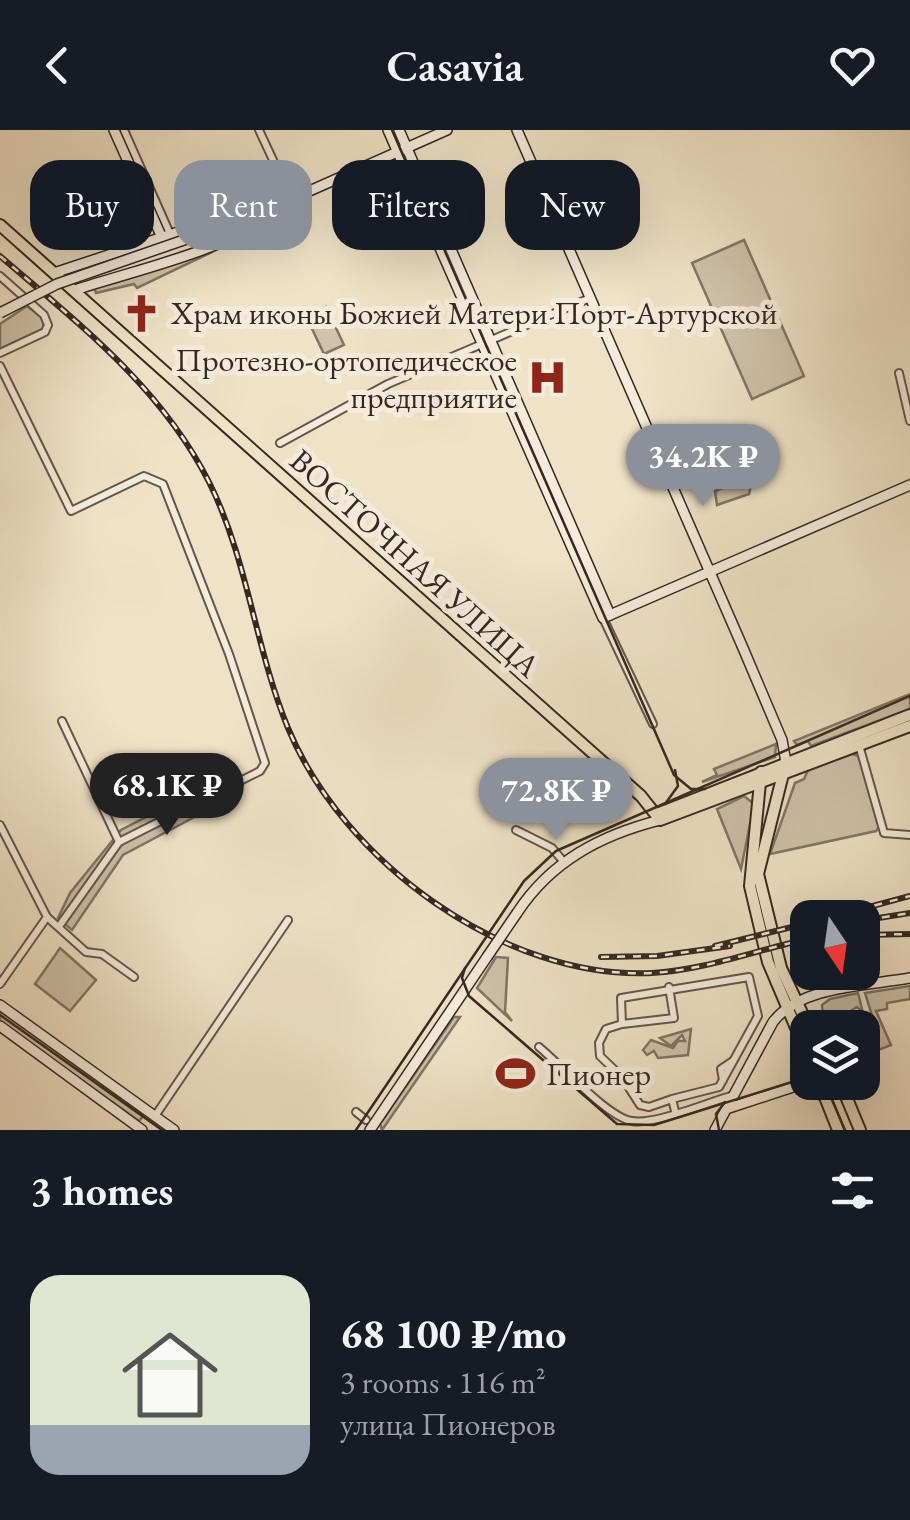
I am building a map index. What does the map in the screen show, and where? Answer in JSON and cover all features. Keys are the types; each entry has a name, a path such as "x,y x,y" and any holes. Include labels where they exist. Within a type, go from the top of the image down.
{"main road":[{"path":"114,130 167,238"},
{"path":"388,130 403,151 606,616 910,484"},
{"path":"399,130 403,151"},
{"path":"312,193 447,130"},
{"path":"517,130 782,740 785,767 758,874 792,1010"},
{"name":"ВОСТОЧНАЯ УЛИЦА","path":"0,224 658,817"},
{"path":"54,273 174,236"},
{"path":"0,313 57,284 174,244"},
{"path":"75,290 196,250"},
{"path":"88,265 85,277 97,283"},
{"path":"368,1125 517,913 563,861 658,817 910,716"},
{"path":"858,740 910,726"},
{"path":"760,777 750,886 768,962 794,1010"},
{"path":"715,1130 773,1022 791,1006 910,978"},
{"path":"0,1005 174,1130"},
{"path":"0,1026 142,1130"},
{"path":"726,1109 790,1088"},
{"path":"826,1100 838,1130"},
{"path":"848,1100 860,1130"}],"street":[{"path":"124,130 167,238"},
{"path":"260,130 273,160"},
{"path":"0,276 44,315 48,325 45,332 0,353"},
{"path":"280,443 326,422 326,415 388,384 590,298"},
{"path":"0,366 70,511 131,481 152,476 163,484 229,654 264,763 260,771 119,842 60,925"},
{"path":"899,372 910,421"},
{"path":"606,616 653,724"},
{"path":"62,721 119,842"},
{"path":"858,740 884,833 910,835"},
{"path":"0,825 47,917 86,952 102,954 134,978"},
{"path":"516,830 552,848 563,861"},
{"path":"0,984 47,917"},
{"path":"156,1116 288,920"},
{"path":"622,1024 621,998 668,987 749,977 758,1016 723,1080 712,1092 643,1108 598,1049 606,1029 674,1018 668,987"},
{"path":"540,1047 624,1120 648,1121 733,1096"},
{"path":"672,1099 676,1111"},
{"path":"356,1112 368,1125"}],"shaded area":[{"path":"744,240 804,376 752,399 692,263"},
{"path":"202,250 212,252 137,288 134,284 96,293 94,288"},
{"path":"27,306 44,319 43,329 0,349 0,324"},
{"path":"326,307 344,345 324,354 306,316"},
{"path":"743,479 751,485 749,494 717,505 715,491"},
{"path":"910,694 910,709 811,746 808,741 797,745 794,741"},
{"path":"776,744 775,757 702,782 717,775 714,769"},
{"path":"852,754 862,757 880,826 876,831 770,854 795,783 804,779 809,768"},
{"path":"208,785 217,805 123,855 72,930 58,918 70,893 121,830"},
{"path":"744,796 754,804 741,869 717,809"},
{"path":"60,948 96,980 70,1011 35,984"},
{"path":"496,957 508,958 505,1012 512,1021 477,988"},
{"path":"910,986 910,999 887,1003 887,1009 880,1010 870,1010 865,993"},
{"path":"858,993 862,1010 822,1010 822,1005 830,999"},
{"path":"0,1011 144,1115 139,1121 0,1022"},
{"path":"454,1017 460,1017 382,1130 380,1124"},
{"path":"880,1020 891,1045 880,1049"},
{"path":"691,1029 688,1055 658,1058 654,1051 647,1055 643,1050 651,1040 673,1048 678,1041 685,1041 682,1035 671,1046 660,1038"}],"tram line":[{"path":"392,130 674,775 691,789 705,789"},
{"path":"356,1130 524,881 556,851 910,696"},
{"path":"665,804 678,786 675,770"},
{"path":"465,968 462,978 469,996 617,1124 654,1125 790,1083"},
{"path":"0,1015 162,1130"},
{"path":"832,1100 845,1130"},
{"path":"719,1130 716,1114 725,1102"}],"railway":[{"path":"0,256 116,359 167,416 189,448 209,482 233,542 288,728 313,777 347,823 388,866 435,903 486,934 540,956 596,970 672,971 790,944"},
{"path":"880,904 910,896"},
{"path":"880,918 910,913"},
{"path":"715,946 790,927"},
{"path":"880,935 910,934"},
{"path":"601,957 657,956 730,946"}],"place":[{"name":"Храм иконы Божией Матери Порт-Артурской","path":"141,313"},
{"name":"Протезно-ортопедическое предприятие","path":"547,378"},
{"name":"Пионер","path":"516,1074"}]}
